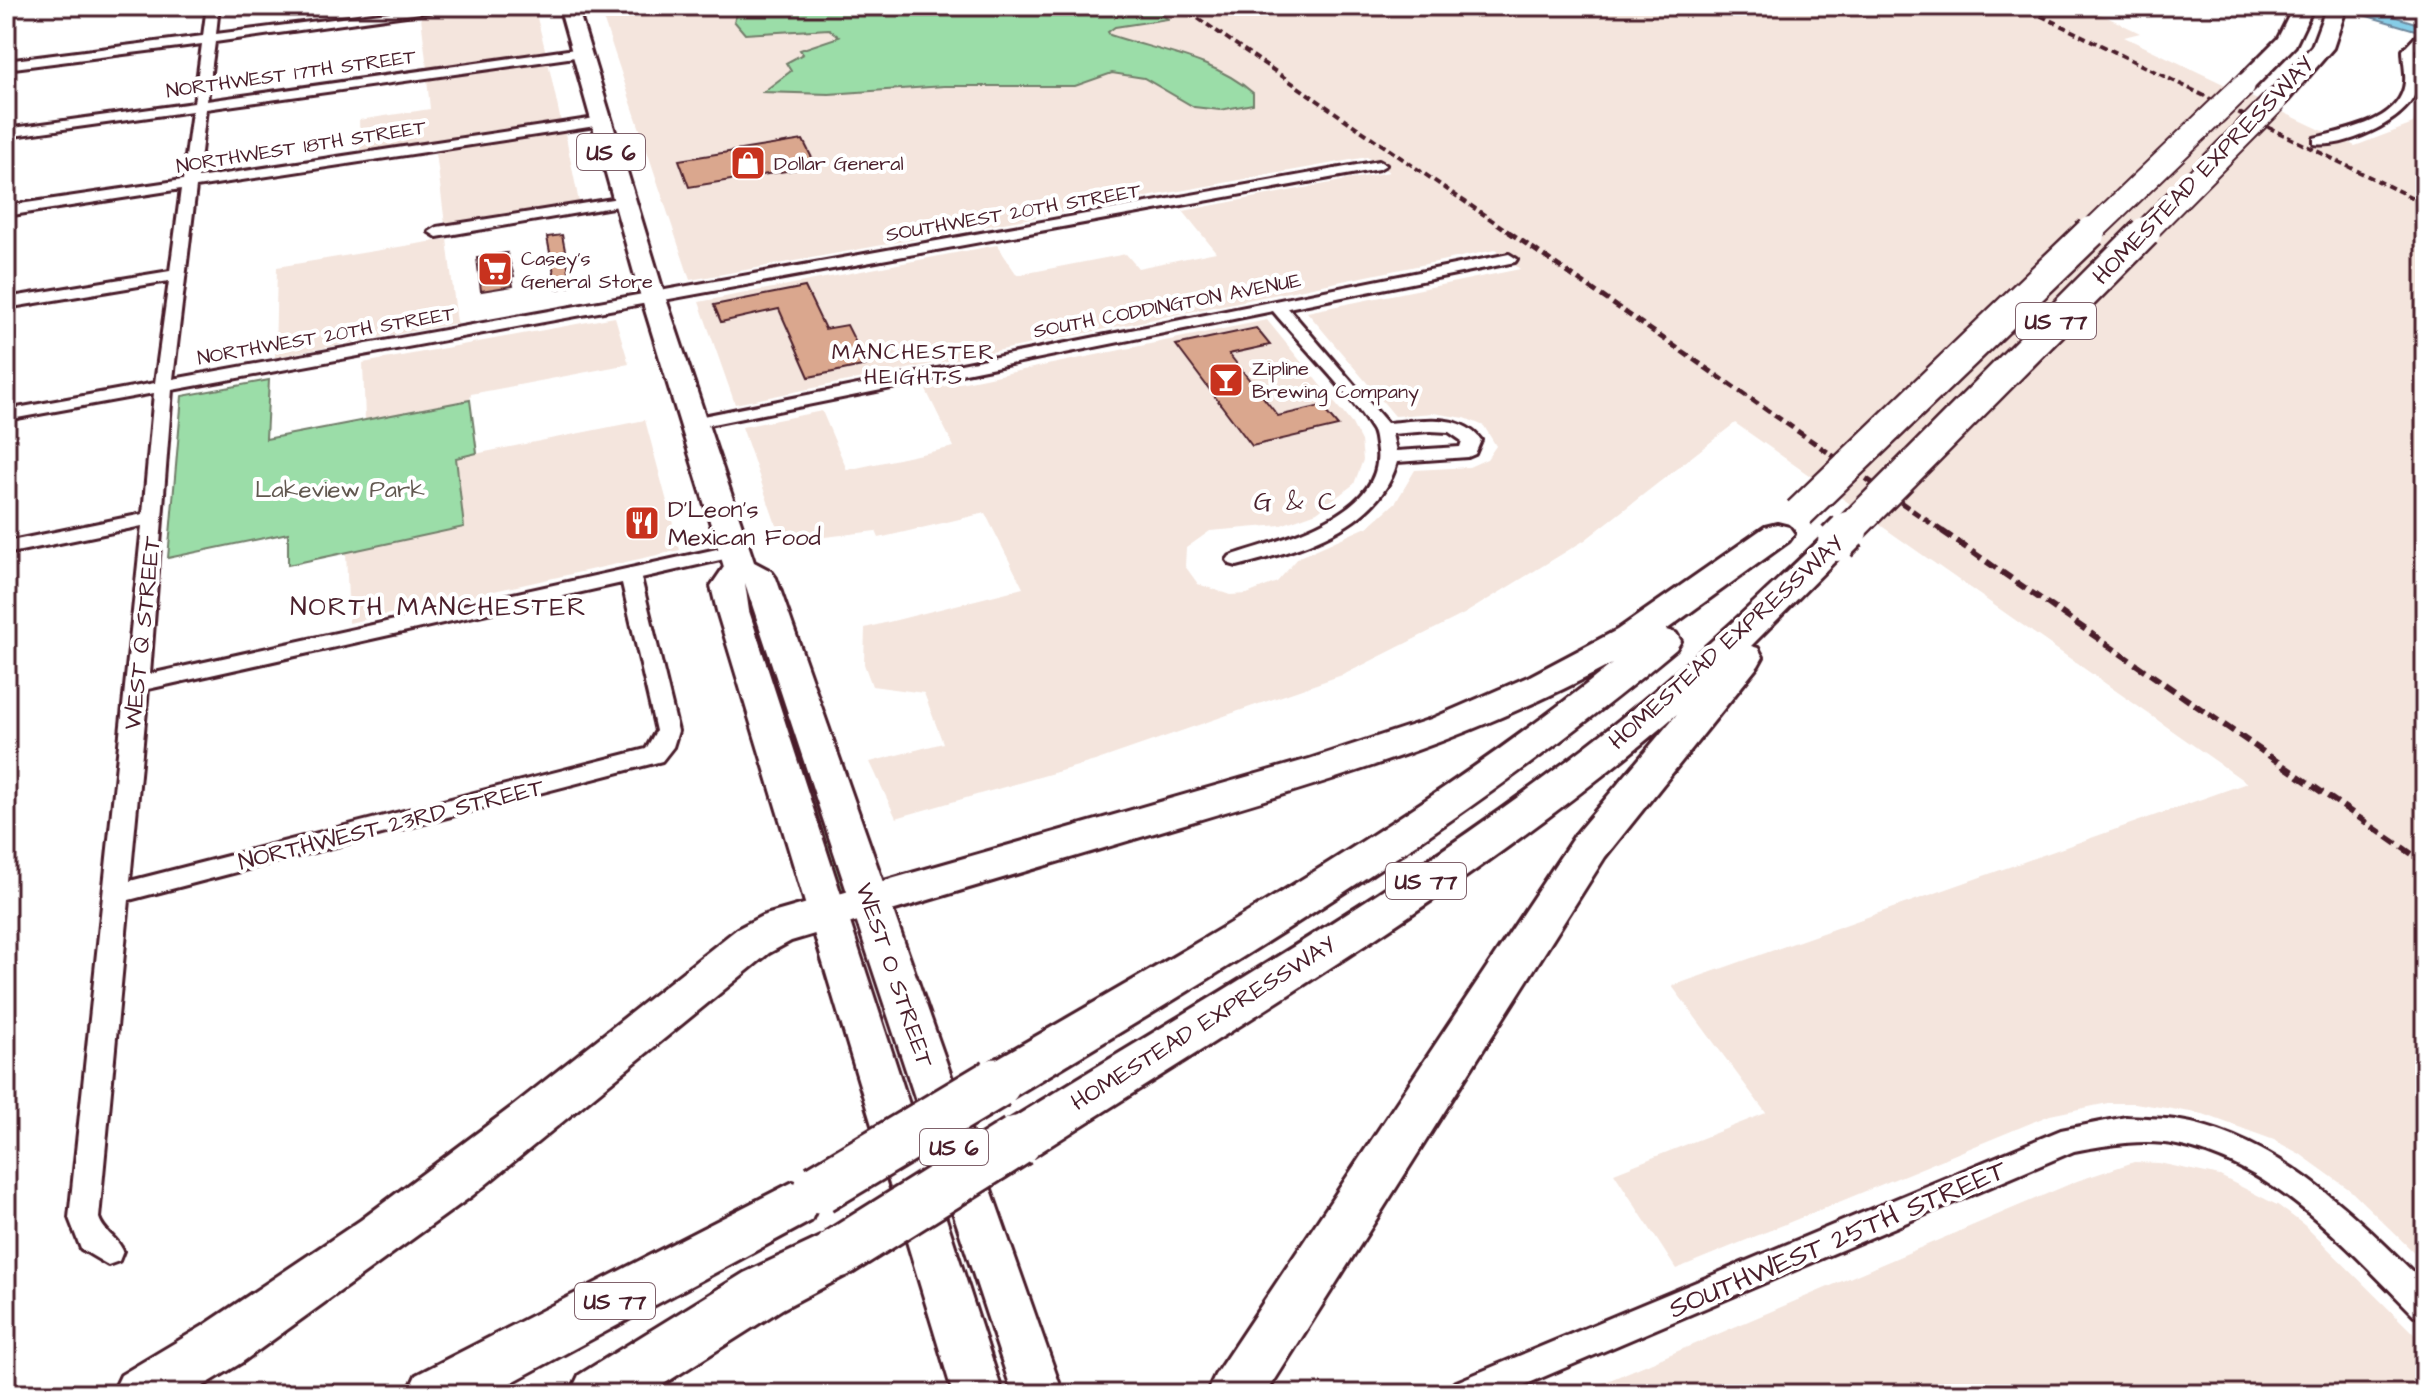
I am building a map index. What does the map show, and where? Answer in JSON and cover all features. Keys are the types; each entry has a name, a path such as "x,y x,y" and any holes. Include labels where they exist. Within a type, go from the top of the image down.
{"highway":[{"name":"HOMESTEAD EXPRESSWAY","path":"806,1197 1226,945 1492,773 1656,646 1788,524 2243,86 2281,48 2302,12"},
{"name":"HOMESTEAD EXPRESSWAY","path":"838,1253 1492,837 1646,718 1802,577 2275,101 2322,48 2335,17"},
{"path":"140,1394 253,1325 423,1206 753,941 777,928 1320,770 1445,728 1543,685 1630,638 1788,524"},
{"path":"1234,1394 1590,846 1757,643 1802,577"},
{"path":"487,1394 806,1197"},
{"name":"US 77","path":"435,1394 806,1197"},
{"path":"640,1394 838,1253"},
{"name":"US 77","path":"598,1394 763,1291 838,1253"}],"main road":[{"name":"US 6","path":"568,6 653,298 738,559"},
{"name":"WEST O STREET","path":"738,559 727,586 1038,1394"},
{"name":"WEST O STREET","path":"849,907 978,1394"}],"street":[{"path":"6,7 13,6"},
{"name":"WEST Q STREET","path":"108,1251 92,1239 84,1218 138,684 163,387 213,6"},
{"path":"6,65 464,6"},
{"path":"2319,141 2380,122 2403,103 2412,82 2409,50 2421,34"},
{"name":"NORTHWEST 17TH STREET","path":"6,133 582,52"},
{"name":"NORTHWEST 18TH STREET","path":"6,211 602,121"},
{"name":"SOUTHWEST 20TH STREET","path":"653,298 1379,165"},
{"path":"437,232 625,201"},
{"name":"SOUTH CODDINGTON AVENUE","path":"693,423 1509,259"},
{"path":"6,303 177,275"},
{"name":"NORTHWEST 20TH STREET","path":"6,415 653,298"},
{"path":"1237,560 1317,532 1362,508 1382,483 1389,457 1382,429 1276,305"},
{"path":"1382,429 1444,426 1461,430 1472,440 1468,450 1461,453 1389,457"},
{"path":"6,548 153,518"},
{"path":"138,684 630,573 738,559"},
{"name":"NORTHWEST 23RD STREET","path":"115,894 649,758 662,747 667,731 630,573"},
{"name":"SOUTHWEST 25TH STREET","path":"1465,1394 2071,1139 2099,1131 2145,1129 2218,1145 2272,1170 2319,1201 2425,1305"}],"shaded area":[{"path":"506,6 534,6 546,53 427,69 421,17"},
{"path":"599,6 2084,6 2140,33 2124,37 2355,146 2413,124 2425,83 2425,1263 2350,1190 2300,1154 2274,1140 2203,1114 2135,1103 2108,1103 2050,1115 1676,1269 1614,1173 1766,1113 1672,986 2247,783 1735,423 1585,540 1464,614 1345,674 1095,761 896,818 870,762 943,743 924,693 872,686 864,664 865,628 1023,588 985,513 879,538 876,531 782,542 742,427 822,411 847,470 954,447 926,390 1267,320 1352,424 1361,441 1363,460 1354,484 1317,512 1281,525 1210,531 1186,548 1185,566 1198,584 1230,595 1247,594 1277,582 1299,557 1369,526 1396,502 1415,470 1469,467 1487,459 1496,446 1484,426 1465,418 1433,413 1395,416 1307,312 1520,269 1495,250 735,404 699,302 997,245 1017,275 1126,254 1138,268 1216,252 1183,211 1389,172 1367,157 690,280"},
{"path":"548,62 561,122 360,153 359,120 430,109 427,79"},
{"path":"565,133 579,202 445,224 436,153"},
{"path":"447,239 457,323 275,357 277,267"},
{"path":"615,317 629,364 471,394 470,400 365,420 363,363"},
{"name":"NORTH MANCHESTER","path":"645,420 680,550 349,623 346,552 463,527 455,458"},
{"path":"2134,1162 2159,1163 2220,1176 2279,1206 2304,1225 2425,1345 2425,1394 1577,1394 2077,1181"}],"green space":[{"path":"758,6 1150,6 1168,19 1115,27 1108,32 1110,35 1185,57 1221,72 1253,93 1253,104 1220,110 1194,107 1144,78 1112,73 1075,86 944,86 829,94 763,92 791,71 786,63 803,54 800,50 839,37 829,29 745,34 734,21 738,12"},
{"name":"Lakeview Park","path":"269,380 266,439 470,400 477,453 456,458 464,527 288,565 288,533 168,558 182,396"},
{"path":"763,659 775,671 801,745 798,758 803,775 815,788 847,888 837,891"}],"water":[{"path":"2333,6 2361,6 2425,26 2425,33"}],"building":[{"name":"Dollar General","path":"803,140 816,166 689,187 679,160"},
{"name":"Casey's General Store","path":"562,235 572,286 557,289 547,237"},
{"name":"Casey's General Store","path":"507,253 514,276 511,277 513,286 481,291 477,258"},
{"path":"805,287 825,329 847,325 867,365 809,377 779,309 721,322 714,305"},
{"name":"Zipline Brewing Company","path":"1256,328 1270,345 1229,354 1278,416 1321,406 1338,426 1252,446 1176,345"}],"railway":[{"path":"1180,6 1512,234"},
{"path":"2021,6 2425,204"},
{"path":"1509,232 1945,533"},
{"path":"1942,531 2425,863"}],"place":[{"name":"Dollar General","path":"748,163"},
{"name":"Casey's General Store","path":"495,269"},
{"name":"Zipline Brewing Company","path":"1226,380"},
{"name":"D'Leon's Mexican Food","path":"642,523"}],"district":[{"name":"MANCHESTER HEIGHTS","path":"914,364"},
{"name":"G & C","path":"1296,501"},
{"name":"NORTH MANCHESTER","path":"439,606"}]}
